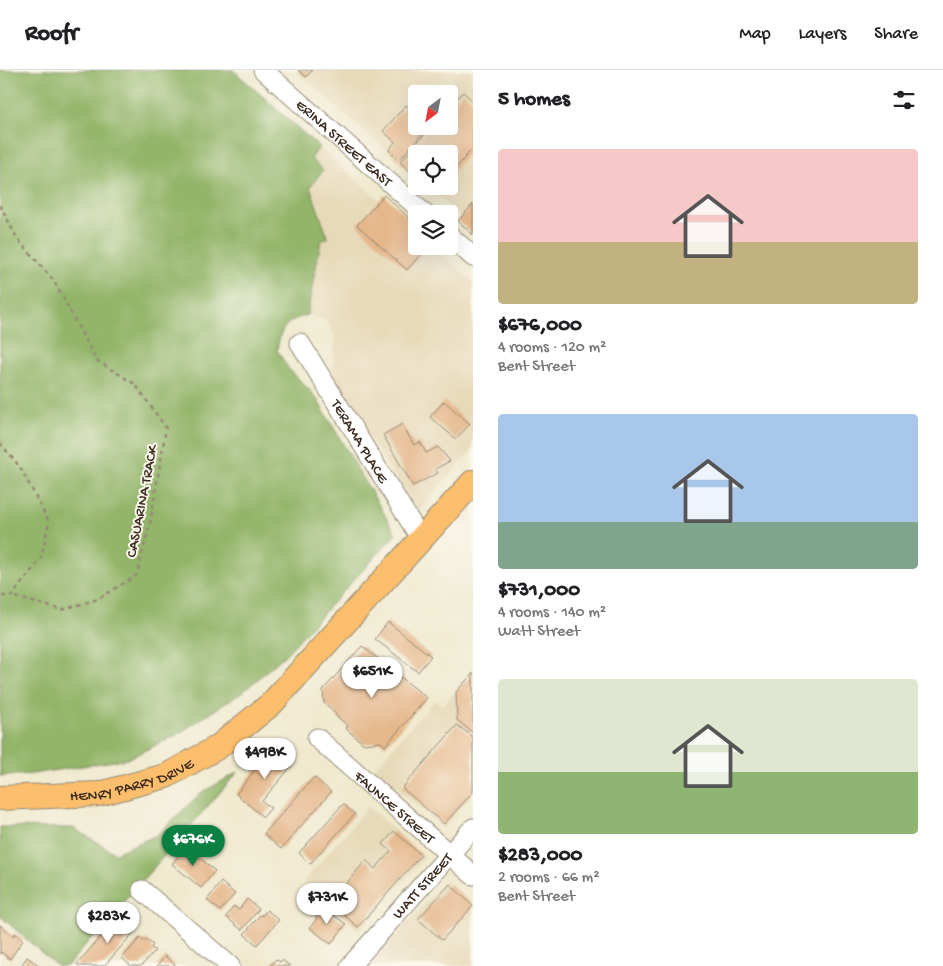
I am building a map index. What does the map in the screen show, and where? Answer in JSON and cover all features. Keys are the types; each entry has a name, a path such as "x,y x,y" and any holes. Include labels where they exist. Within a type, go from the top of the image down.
{"main road":[{"name":"HENRY PARRY DRIVE","path":"0,798 99,794 166,776 218,747 271,704 473,482"}],"street":[{"name":"ERINA STREET EAST","path":"263,70 415,205"},
{"path":"458,243 473,257"},
{"name":"TERAMA PLACE","path":"300,343 421,539"},
{"name":"FAUNCE STREET","path":"317,738 473,875"},
{"name":"WATT STREET","path":"350,966 473,828"},
{"path":"142,890 230,966"}],"path":[{"name":"CASUARINA TRACK","path":"0,205 17,238 54,280 96,360 135,384 166,428 150,524 138,575 98,599 62,610 12,596 0,596"},
{"path":"0,443 20,467 49,522 41,558 12,596"}],"shaded area":[{"path":"295,70 473,70 473,228 458,215 458,205 447,205 436,195 458,195 458,145 408,145 408,170"},
{"path":"319,147 408,225 408,255 442,255 473,282 473,449 418,511 332,381 335,337 326,320 307,315 321,240 328,238 310,187 322,170 311,158"},
{"path":"473,507 473,531 460,520"},
{"path":"473,671 473,794 443,828 374,769 435,700 443,706"},
{"path":"368,807 425,857 359,931 303,882"},
{"path":"446,880 473,904 473,966 369,966"}],"green space":[{"path":"0,70 233,70 319,147 311,159 323,170 310,187 328,238 321,241 307,315 285,326 280,336 277,350 288,368 315,396 396,534 285,655 244,691 175,736 127,759 32,774 0,776"},
{"path":"238,772 67,966 57,966 0,916 0,827 73,828 115,853 157,835 201,793"}],"building":[{"path":"298,70 313,70 306,77"},
{"path":"463,92 473,101 473,148 458,166 458,145 415,145 424,135 458,135 458,98"},
{"path":"406,105 408,107 408,135 421,135 412,145 408,145 408,150 399,160 389,150 395,142 383,131"},
{"path":"408,153 408,170 400,162"},
{"path":"384,195 408,217 408,255 420,255 407,270 357,225"},
{"path":"473,204 473,235 458,221"},
{"path":"444,401 470,424 456,439 430,417"},
{"path":"402,424 414,445 420,442 426,453 438,447 450,461 435,469 438,473 413,486 383,435"},
{"path":"388,622 431,656 418,672 375,639"},
{"path":"362,646 427,698 385,746 381,742 364,744 346,729 348,726 324,703 323,690"},
{"path":"473,673 473,733 457,720 456,692"},
{"path":"457,725 473,737 473,792 444,824 402,788"},
{"path":"275,745 295,762 262,801 271,808 263,817 236,794"},
{"path":"314,777 331,792 281,849 264,834"},
{"path":"343,804 355,814 310,864 299,853"},
{"path":"394,831 421,855 358,927 330,903 366,860 375,869 391,851 383,844"},
{"path":"186,846 215,871 201,888 172,864"},
{"path":"221,882 235,894 220,911 207,900"},
{"path":"450,884 473,906 442,940 418,919"},
{"path":"247,899 259,909 242,930 226,917 234,906 239,910"},
{"path":"320,906 346,924 331,944 310,928 317,918 318,913 316,911"},
{"path":"267,910 279,920 257,945 244,934 261,914 262,916"},
{"path":"119,915 136,930 104,966 79,966 77,964"},
{"path":"0,925 13,936 15,933 23,940 10,959 1,952 0,954"},
{"path":"140,938 144,941 146,939 153,945 151,947 155,951 141,966 131,966 122,958"},
{"path":"165,956 176,966 157,966"},
{"path":"27,957 40,966 21,966"},
{"path":"276,959 280,962 282,960 290,966 270,966"}]}
